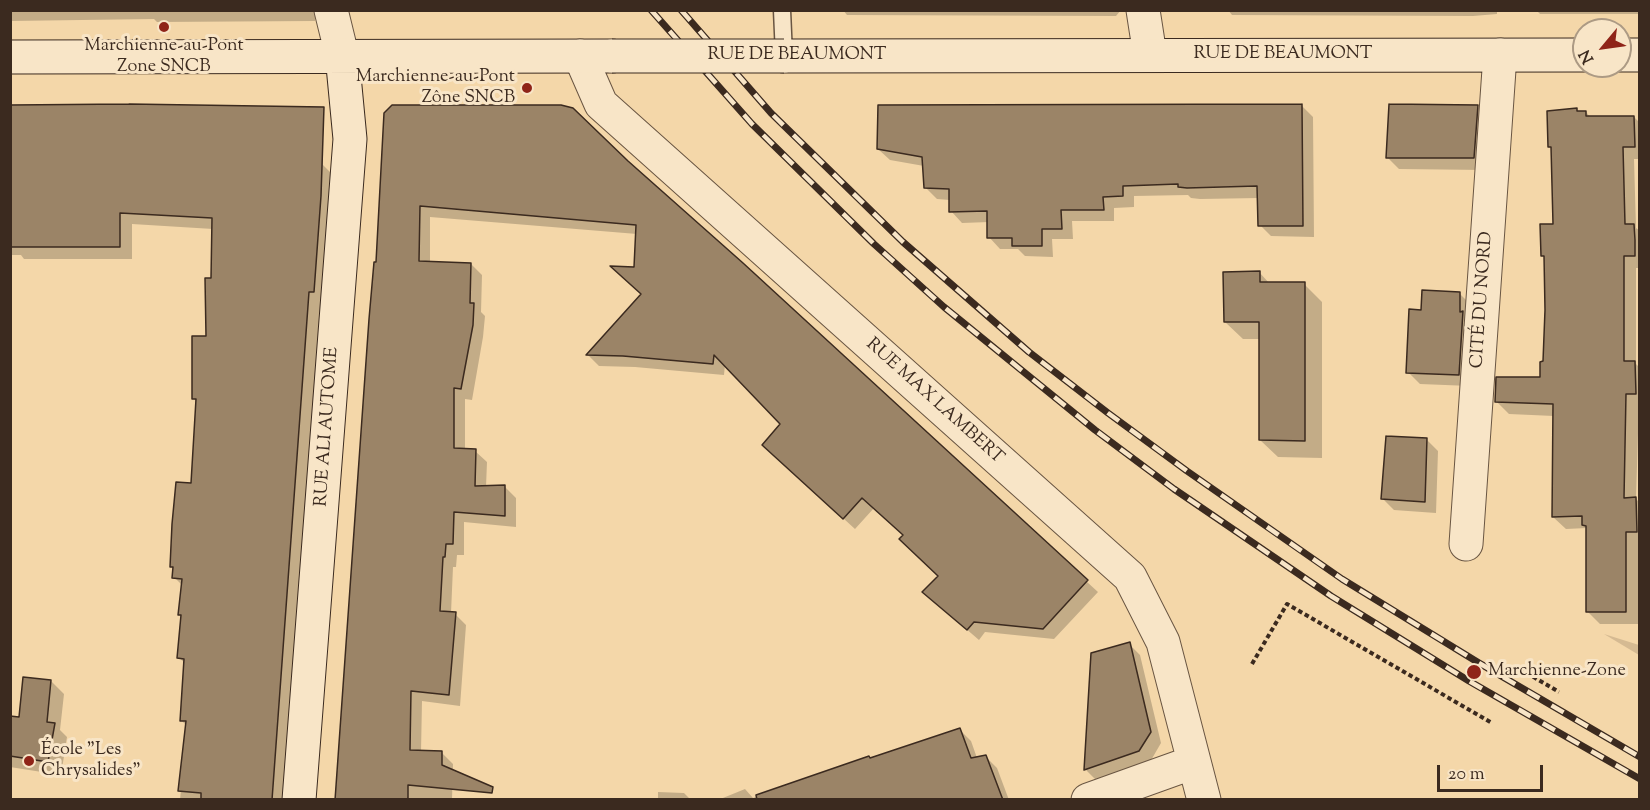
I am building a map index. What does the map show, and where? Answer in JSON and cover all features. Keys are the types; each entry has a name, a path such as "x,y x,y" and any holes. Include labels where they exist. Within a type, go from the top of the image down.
{"street":[{"name":"RUE ALI AUTOME","path":"299,800 350,139 342,55 331,10"},
{"path":"1143,10 1150,56"},
{"name":"CITÉ DU NORD","path":"1466,544 1500,55"},
{"name":"RUE DE BEAUMONT","path":"10,57 1572,55"},
{"name":"RUE MAX LAMBERT","path":"580,56 601,104 1130,576 1163,642 1204,800"},
{"path":"1088,800 1194,762"}],"lane":[{"path":"782,10 784,56"}],"path":[{"path":"1252,664 1287,604 1492,723"},
{"path":"1520,669 1558,692"}],"shaded area":[{"path":"1604,634 1639,645 1639,655"}],"building":[{"path":"1302,104 1303,226 1258,226 1257,186 1187,188 1178,187 1178,184 1123,186 1123,196 1103,197 1104,210 1061,210 1062,229 1042,229 1042,246 1012,246 1012,238 987,238 987,211 949,212 949,189 924,188 922,157 877,149 878,105"},
{"path":"1389,104 1478,105 1474,158 1386,158"},
{"path":"10,105 324,107 321,196 314,292 309,292 272,800 201,800 201,793 178,791 186,721 180,721 184,659 177,658 182,579 172,578 173,567 170,567 172,524 176,482 191,483 196,399 192,399 192,336 206,336 205,278 211,278 212,218 120,213 120,247 11,247"},
{"path":"392,105 561,105 573,108 628,161 743,263 1088,580 1043,629 974,622 967,630 922,592 938,576 899,539 903,535 862,498 843,519 762,445 780,424 714,355 713,364 586,355 641,294 610,266 634,267 636,225 420,206 419,261 471,263 470,303 474,303 473,325 461,389 454,388 454,448 476,449 475,486 505,485 505,516 454,512 453,544 446,544 445,557 443,557 440,611 456,612 449,695 411,691 410,750 442,751 442,765 493,787 492,793 408,785 408,798 405,800 335,800 369,319 374,262 376,262 384,113"},
{"path":"1577,108 1577,111 1586,111 1586,116 1634,116 1635,147 1623,147 1625,224 1634,224 1635,240 1635,256 1624,256 1624,361 1635,361 1636,394 1626,394 1624,498 1636,497 1637,532 1626,532 1626,612 1586,612 1586,526 1582,525 1582,516 1552,517 1553,404 1495,402 1496,377 1540,377 1540,362 1543,361 1545,310 1544,256 1541,256 1540,224 1553,224 1551,147 1548,147 1547,111"},
{"path":"1260,271 1260,282 1305,282 1305,441 1259,440 1259,322 1224,322 1223,272"},
{"path":"1422,290 1460,292 1460,312 1463,311 1459,375 1406,373 1409,309 1421,310"},
{"path":"1386,436 1427,438 1425,502 1381,499"},
{"path":"1130,642 1151,732 1139,751 1084,770 1091,653"},
{"path":"23,677 51,680 47,722 55,723 48,762 10,756 10,716 19,717"},
{"path":"960,728 971,758 986,755 1003,800 757,800 756,795"}],"railway":[{"path":"651,10 752,124 874,244 944,307 1095,430 1174,489 1331,596 1469,681 1640,779"},
{"path":"681,10 771,113 903,242 1029,352 1187,471 1342,579 1479,663 1640,757"}],"place":[{"name":"Marchienne-au-Pont Zone SNCB","path":"164,27"},
{"name":"Marchienne-au-Pont Zône SNCB","path":"527,88"},
{"name":"Marchienne-Zone","path":"1474,672"},
{"name":"École \"Les Chrysalides\"","path":"29,761"}]}
